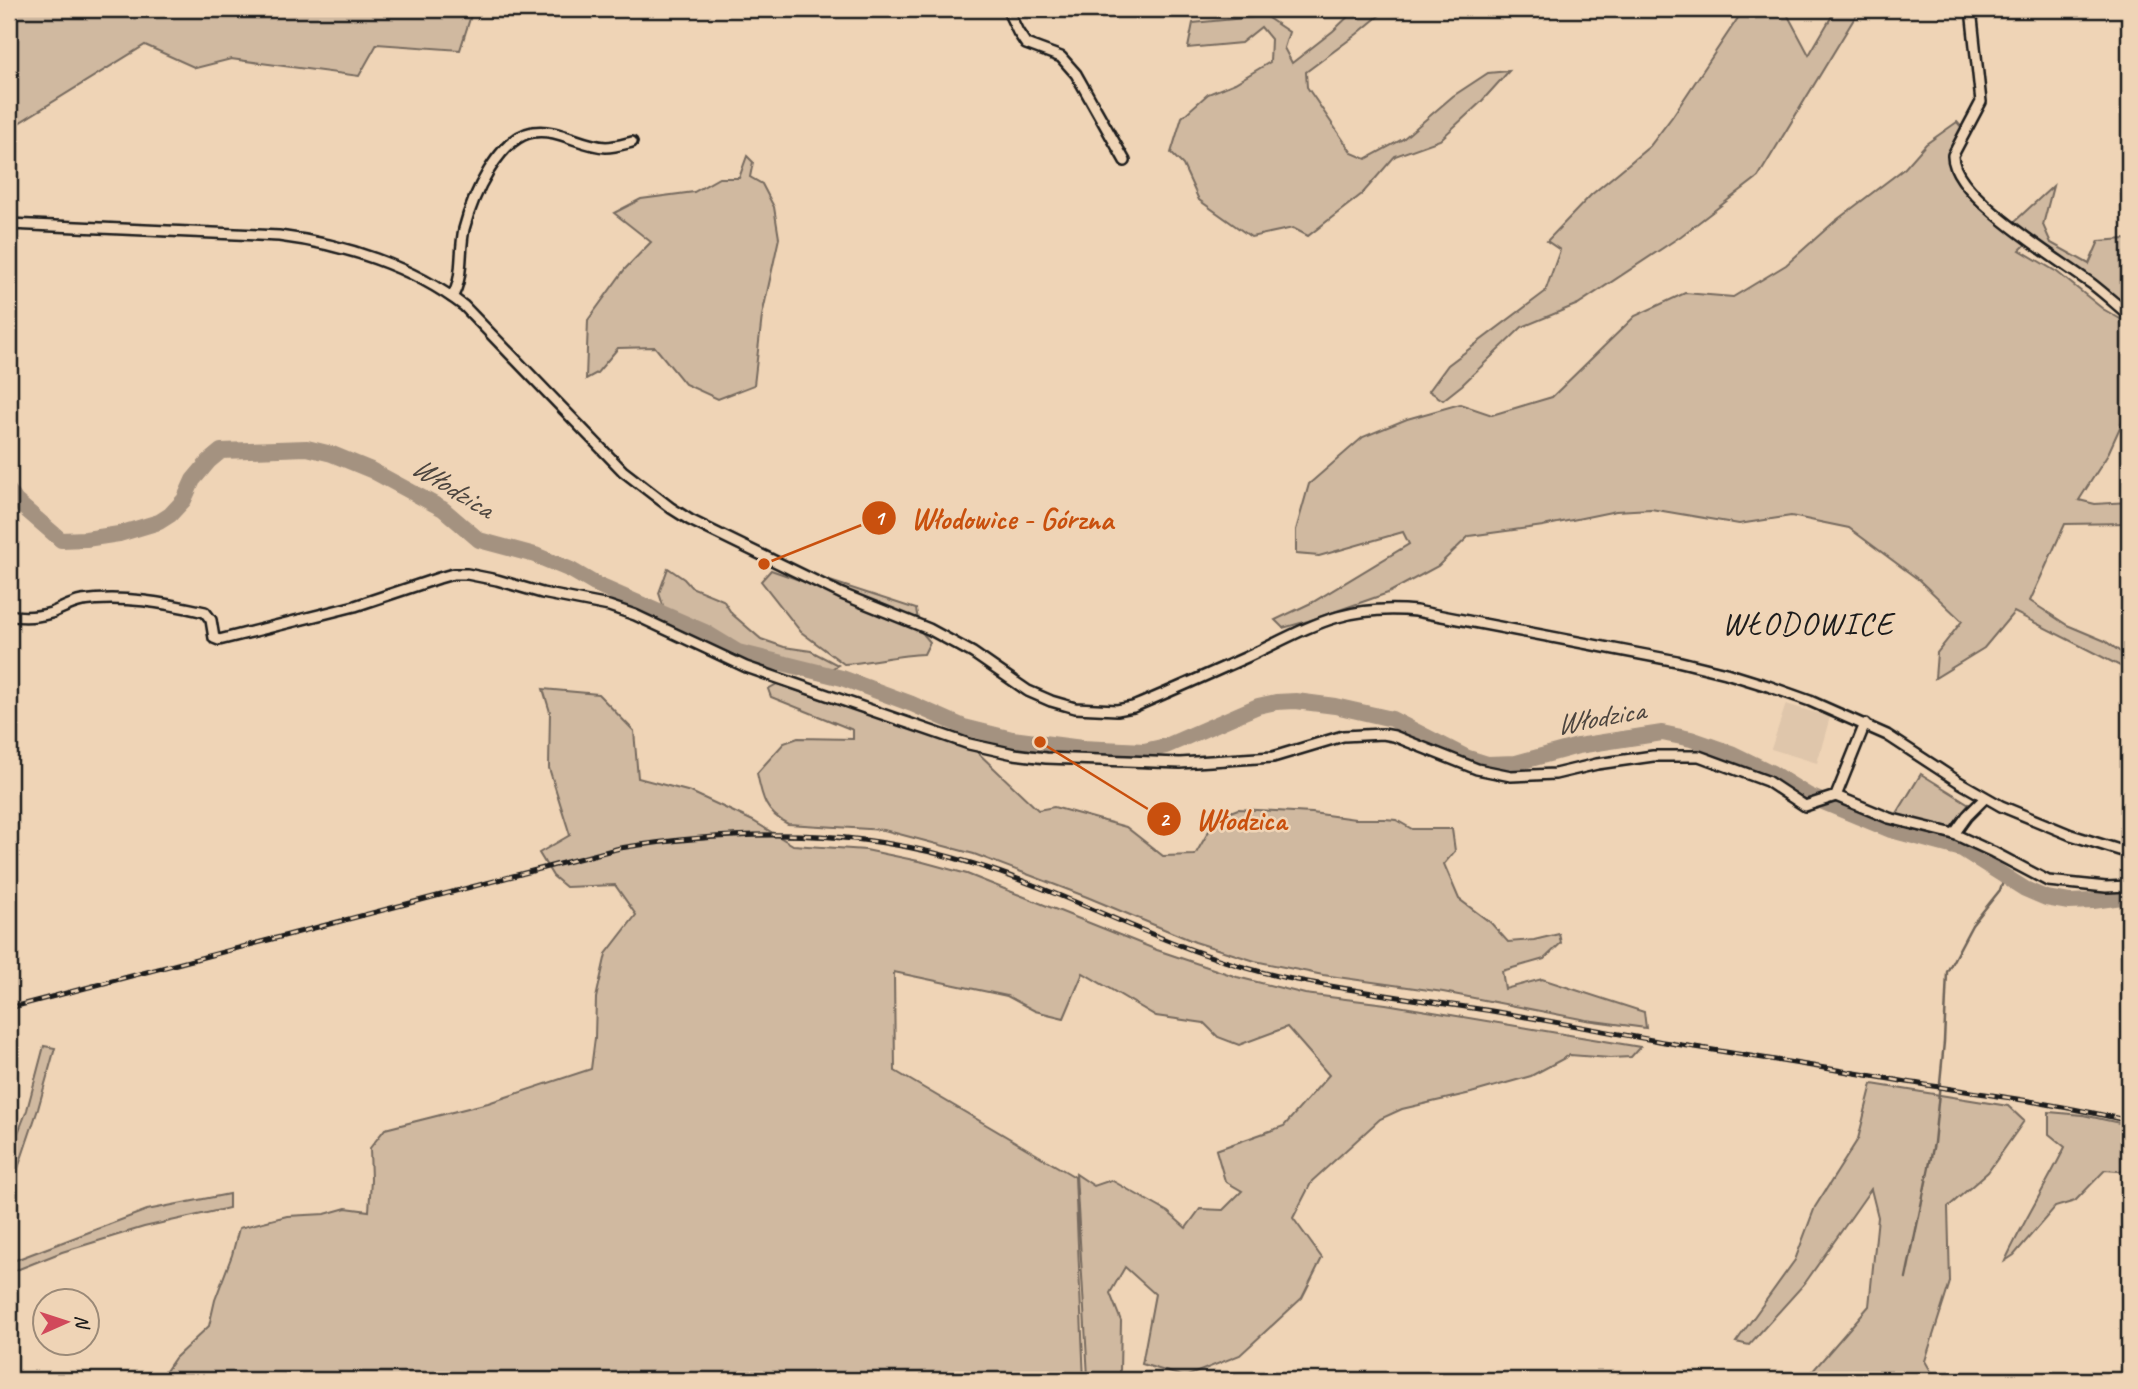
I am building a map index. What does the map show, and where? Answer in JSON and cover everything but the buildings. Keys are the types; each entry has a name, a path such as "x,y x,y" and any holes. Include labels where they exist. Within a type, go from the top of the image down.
{"street":[{"path":"1007,9 1026,44 1060,57 1076,74 1125,161"},
{"path":"1971,9 1981,102 1953,155 1958,176 1997,215 2026,239 2094,286 2129,315"},
{"path":"452,297 458,287 464,230 479,187 496,159 516,141 529,132 541,131 607,147 632,142"},
{"path":"9,224 306,239 363,255 402,270 452,297 485,325 623,471 671,508 714,532 842,594 929,629 973,653 1028,691 1075,708 1117,710 1133,707 1325,620 1362,611 1397,609 1580,642 1726,673 1810,701 1866,724 2012,811 2071,835 2129,853"},
{"path":"9,615 23,618 50,613 79,601 171,604 205,612 211,620 214,638 219,640 355,606 453,574 467,574 609,606 635,615 746,667 969,744 1014,754 1180,764 1273,757 1343,736 1383,734 1477,769 1511,776 1555,774 1597,764 1653,756 1699,756 1767,781 1805,806 1833,797 1889,818 1954,834 2048,881 2106,887 2129,886"},
{"path":"1833,797 1866,724"},
{"path":"1954,834 1985,797"}],"shaded area":[{"path":"9,9 473,9 460,50 377,44 359,76 231,59 196,68 145,45 17,124 9,126"},
{"path":"1356,9 1387,9 1306,72 1307,87 1352,153 1366,159 1403,139 1453,96 1488,73 1509,71 1481,102 1440,140 1395,156 1362,194 1308,236 1293,228 1251,237 1199,200 1183,165 1171,153 1182,117 1208,94 1235,83 1270,62 1271,39 1261,27 1241,43 1188,48 1193,23 1265,16 1289,32 1284,48 1292,63"},
{"path":"1749,9 1787,9 1786,12 1809,55 1836,9 1860,9 1758,177 1681,236 1578,304 1522,327 1443,400 1429,391 1448,365 1545,292 1560,250 1547,241 1591,195 1650,146 1738,18"},
{"path":"1957,122 1963,129 1952,150 1949,163 1952,173 1969,196 2026,244 2020,250 2057,272 2103,309 2129,324 2129,415 2126,414 2107,456 2079,500 2095,504 2129,502 2129,523 2065,524 2030,601 2067,625 2105,641 2129,658 2129,666 2126,669 2014,612 1984,648 1935,678 1937,653 1962,621 1919,580 1849,528 1791,516 1739,524 1651,509 1616,511 1543,526 1469,536 1438,566 1388,593 1283,628 1275,620 1313,602 1409,544 1403,532 1319,556 1296,554 1296,530 1309,484 1363,437 1407,419 1460,404 1492,415 1552,397 1635,316 1685,293 1733,297 1786,265 1834,222 1905,168 1926,144"},
{"path":"747,156 753,162 750,177 762,184 774,207 779,238 762,316 754,385 718,399 685,384 655,347 618,348 597,373 586,379 588,320 625,269 651,242 614,213 641,199 694,192 719,178 739,178"},
{"path":"2053,186 2043,225 2051,243 2089,264 2099,241 2125,239 2129,242 2129,311 2014,222"},
{"path":"668,568 691,587 723,600 732,614 761,639 784,647 811,651 838,665 831,669 791,659 722,649 669,624 659,593"},
{"path":"771,570 802,581 830,581 916,609 920,630 930,642 924,654 844,664 801,632 761,581"},
{"path":"777,684 975,750 1038,810 1054,807 1126,827 1163,856 1195,855 1217,817 1238,809 1396,820 1412,829 1452,829 1455,851 1444,864 1459,899 1491,923 1508,942 1559,934 1561,943 1544,959 1502,971 1505,989 1542,979 1644,1012 1646,1028 1586,1020 1443,992 1323,975 1255,961 1195,942 974,854 884,830 788,824 769,809 757,773 784,743 798,738 853,739 853,730 771,697 768,689"},
{"path":"543,689 598,694 634,731 638,778 691,792 753,821 793,845 866,850 967,874 1157,950 1237,977 1305,994 1386,1004 1640,1047 1631,1057 1570,1055 1531,1076 1402,1109 1380,1119 1312,1181 1293,1218 1322,1258 1302,1298 1240,1355 1185,1377 1142,1364 1155,1294 1125,1267 1110,1293 1121,1321 1120,1372 1127,1380 1086,1380 1088,1377 1076,1174 1094,1186 1111,1180 1168,1212 1186,1228 1200,1209 1223,1210 1242,1191 1225,1181 1216,1150 1284,1126 1329,1075 1287,1027 1239,1045 1218,1037 1204,1023 1156,1016 1083,973 1064,1018 1035,1011 1007,996 894,972 895,1071 1075,1177 1084,1380 160,1380 175,1358 209,1326 239,1228 287,1216 325,1214 346,1208 369,1211 370,1148 385,1129 488,1103 591,1069 596,998 606,954 636,915 615,885 566,887 553,876 539,853 570,835 549,768 550,712"},
{"path":"1786,704 1830,717 1817,763 1771,749"},
{"path":"1921,774 1969,804 1951,827 1944,829 1896,815"},
{"path":"44,1046 55,1048 9,1195 9,1156 27,1110"},
{"path":"1872,1084 2008,1106 2024,1121 1988,1172 1948,1207 1950,1282 1925,1361 1936,1380 1805,1380 1869,1306 1878,1217 1871,1189 1805,1283 1749,1345 1736,1342 1795,1260 1815,1207 1858,1139"},
{"path":"2049,1112 2083,1115 2129,1125 2129,1172 2105,1170 2075,1201 2055,1207 2014,1255 2005,1261 2065,1147 2049,1134"},
{"path":"229,1194 229,1208 144,1227 62,1252 9,1273 9,1263 13,1261 147,1210"}],"waterway":[{"name":"Włodzica","path":"9,491 16,501 61,540 86,539 119,534 159,522 170,515 184,500 193,480 221,451 307,448 332,454 371,470 443,509 479,540 535,555 571,570 595,584 705,632 738,652 842,678 964,727 1012,739 1082,748 1144,751 1166,746 1258,706 1296,701 1335,706 1392,719 1468,758 1487,764 1516,763 1578,746 1662,733 1691,739 1731,753 1772,773 1809,796 1891,830 1962,849 2025,889 2046,898 2069,902 2129,896"},
{"path":"1906,1278 1934,1143 1944,1042 1947,972 1972,925 2000,890 2005,876"}],"railway":[{"path":"9,1008 620,848 709,837 798,835 887,843 974,864 1052,892 1168,941 1246,968 1287,978 2046,1104 2129,1121"}],"place":[{"name":"Włodowice - Górzna","path":"764,564"},
{"name":"Włodzica","path":"1040,742"}],"district":[{"name":"WŁODOWICE","path":"1808,623"}]}
